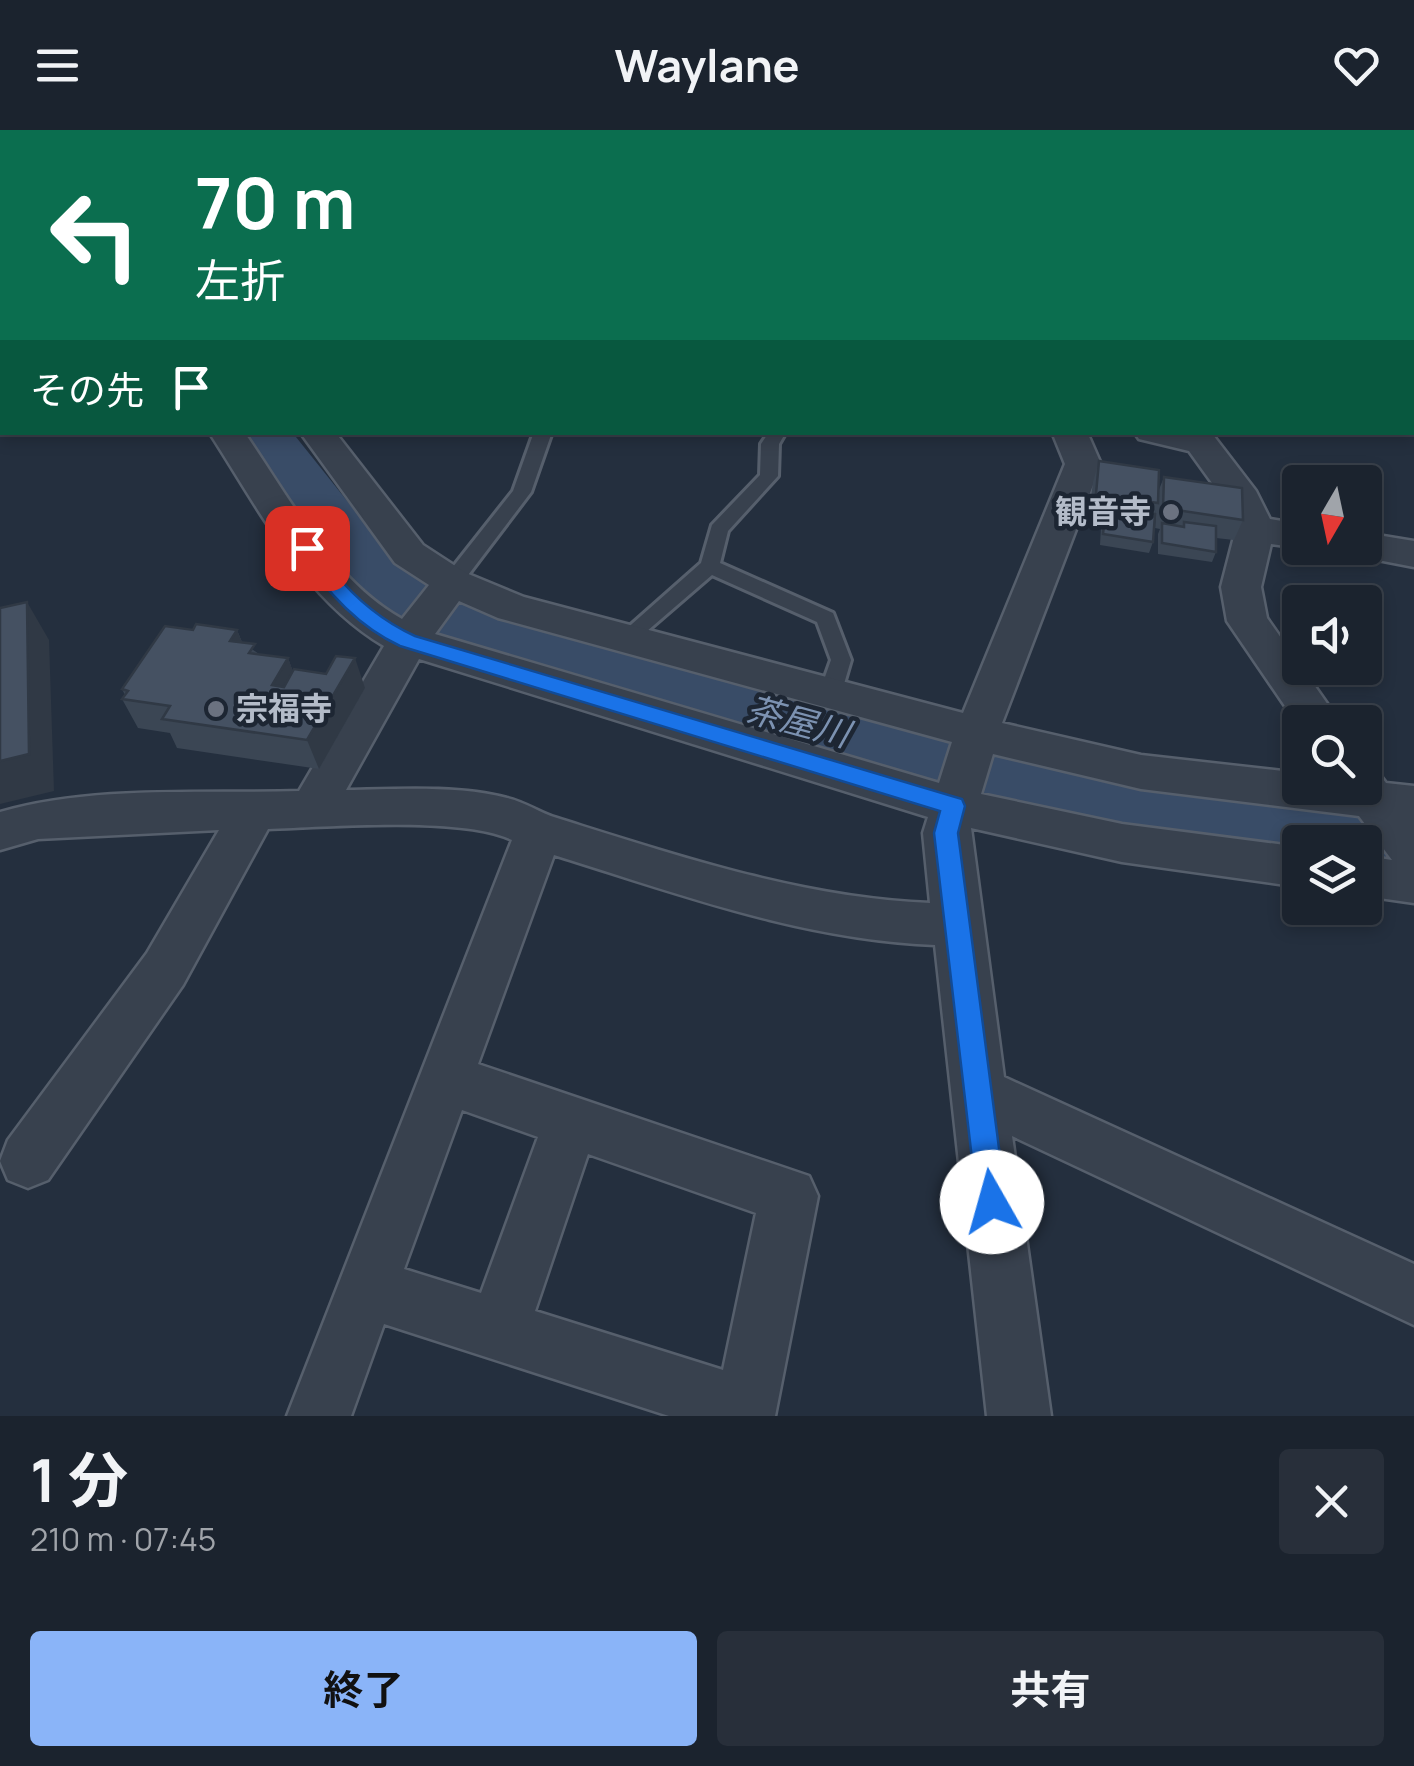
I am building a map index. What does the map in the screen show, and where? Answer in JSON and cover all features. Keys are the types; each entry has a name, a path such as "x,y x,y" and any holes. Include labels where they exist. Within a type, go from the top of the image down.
{"street":[{"path":"228,435 328,578 382,629 413,634 591,693 1122,843 1282,865"},
{"path":"319,435 409,554 449,586 621,644 830,694 976,737 1141,772 1282,788"},
{"path":"1018,1416 946,833 976,737 1083,464 1071,435"},
{"path":"1164,435 1201,444 1243,499 1254,530 1242,587 1248,621 1307,705"},
{"path":"1254,530 1282,534"},
{"path":"1382,549 1414,554"},
{"path":"311,812 413,634 449,586"},
{"path":"591,693 621,644"},
{"path":"1382,799 1414,853"},
{"path":"0,831 38,820 89,816 404,807 504,815 538,832 768,900 880,922 955,925"},
{"path":"28,1160 165,969 254,812"},
{"path":"319,1416 538,832"},
{"path":"1382,878 1414,883"},
{"path":"367,1288 746,1409 790,1196 446,1079"},
{"path":"977,1092 1414,1296"},
{"path":"498,1330 571,1122"}],"lane":[{"path":"449,586 522,492 542,435"},
{"path":"621,644 710,566 719,529 768,476 770,444 776,435"},
{"path":"710,566 826,618 841,660 830,694"}],"building":[{"path":"1099,461 1159,470 1158,503 1096,494"},
{"path":"1164,477 1242,488 1243,520 1163,508"},
{"path":"1135,511 1155,514 1153,542 1103,534 1105,516 1134,521"},
{"path":"1184,522 1216,526 1216,552 1162,543 1162,523 1184,527"},
{"path":"27,602 29,754 0,761 0,608"},
{"path":"196,624 237,630 230,641 255,644 249,653 288,658 272,685 284,687 294,669 326,674 336,656 355,658 307,740 162,719 170,706 122,699 128,691 122,689 165,626 193,630"}],"waterway":[{"name":"茶屋川","path":"267,435 290,471 371,571 438,615 506,642 1105,806 1414,845"}],"place":[{"name":"観音寺","path":"1171,512"},
{"name":"宗福寺","path":"216,709"}],"route":[{"path":"307,548 328,578 382,629 408,641 954,806 946,833 992,1202"}]}
